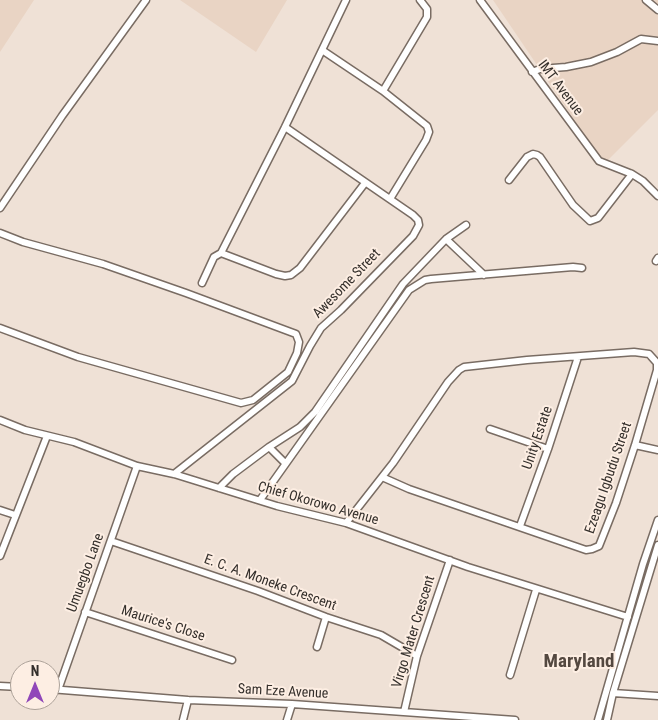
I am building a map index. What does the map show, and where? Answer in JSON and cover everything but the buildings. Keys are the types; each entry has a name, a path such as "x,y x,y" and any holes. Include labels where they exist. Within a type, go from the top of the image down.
{"street":[{"path":"0,208 62,116 146,0"},
{"path":"202,283 214,258 221,252 285,127 346,0"},
{"path":"383,91 427,17 427,9 420,0"},
{"name":"IMT Avenue","path":"480,0 599,162 632,174 643,181 658,196"},
{"path":"646,0 658,10"},
{"path":"532,72 590,62 617,52 641,40 658,41"},
{"path":"322,50 383,91 428,126 429,132 426,140 390,199"},
{"name":"Awesome Street","path":"174,474 292,381 321,328 341,310 418,230 418,220 285,127"},
{"path":"509,180 527,156 537,155 573,205 590,221 598,218 632,174"},
{"path":"221,252 276,274 291,275 300,268 366,183"},
{"path":"219,488 233,474 300,427 315,412 403,284 446,239 466,225"},
{"path":"0,233 23,242 121,270 179,290 296,334 299,342 297,353 288,372 253,400 241,403 78,357 0,328"},
{"path":"446,239 484,275"},
{"path":"260,500 409,290 425,280 431,279 573,267 582,268"},
{"name":"Ezeagu Igbudu Street","path":"382,477 409,489 586,550 599,546 616,503 635,445 657,363 649,354 634,352 578,357"},
{"path":"346,523 422,422 448,382 459,370 464,367 527,360 578,357"},
{"name":"Unity Estate","path":"520,526 578,357"},
{"name":"Chief Okorowo Avenue","path":"0,420 25,430 74,442 138,466 174,474 304,514 346,523 536,590 628,617"},
{"path":"490,429 548,449"},
{"path":"0,556 47,436"},
{"path":"635,445 658,450"},
{"path":"269,447 285,463"},
{"name":"Umuegbo Lane","path":"60,684 138,466"},
{"path":"0,510 15,515"},
{"path":"598,720 643,564 658,520"},
{"name":"E. C. A. Moneke Crescent","path":"110,541 381,635 417,656"},
{"path":"607,720 613,692 658,545"},
{"name":"Virgo Mater Crescent","path":"404,712 417,656 450,560"},
{"path":"643,564 651,566"},
{"path":"510,675 536,590"},
{"name":"Maurice's Close","path":"85,612 232,660"},
{"path":"317,647 326,617"},
{"name":"Sam Eze Avenue","path":"60,690 515,720"},
{"path":"613,692 658,696"},
{"path":"183,720 188,700"},
{"path":"287,720 292,704"}],"shaded area":[{"path":"0,0 34,0 0,52"},
{"path":"180,0 287,0 256,52"},
{"path":"493,0 658,0 658,110 604,164"}],"district":[{"name":"Maryland","path":"579,662"}]}
